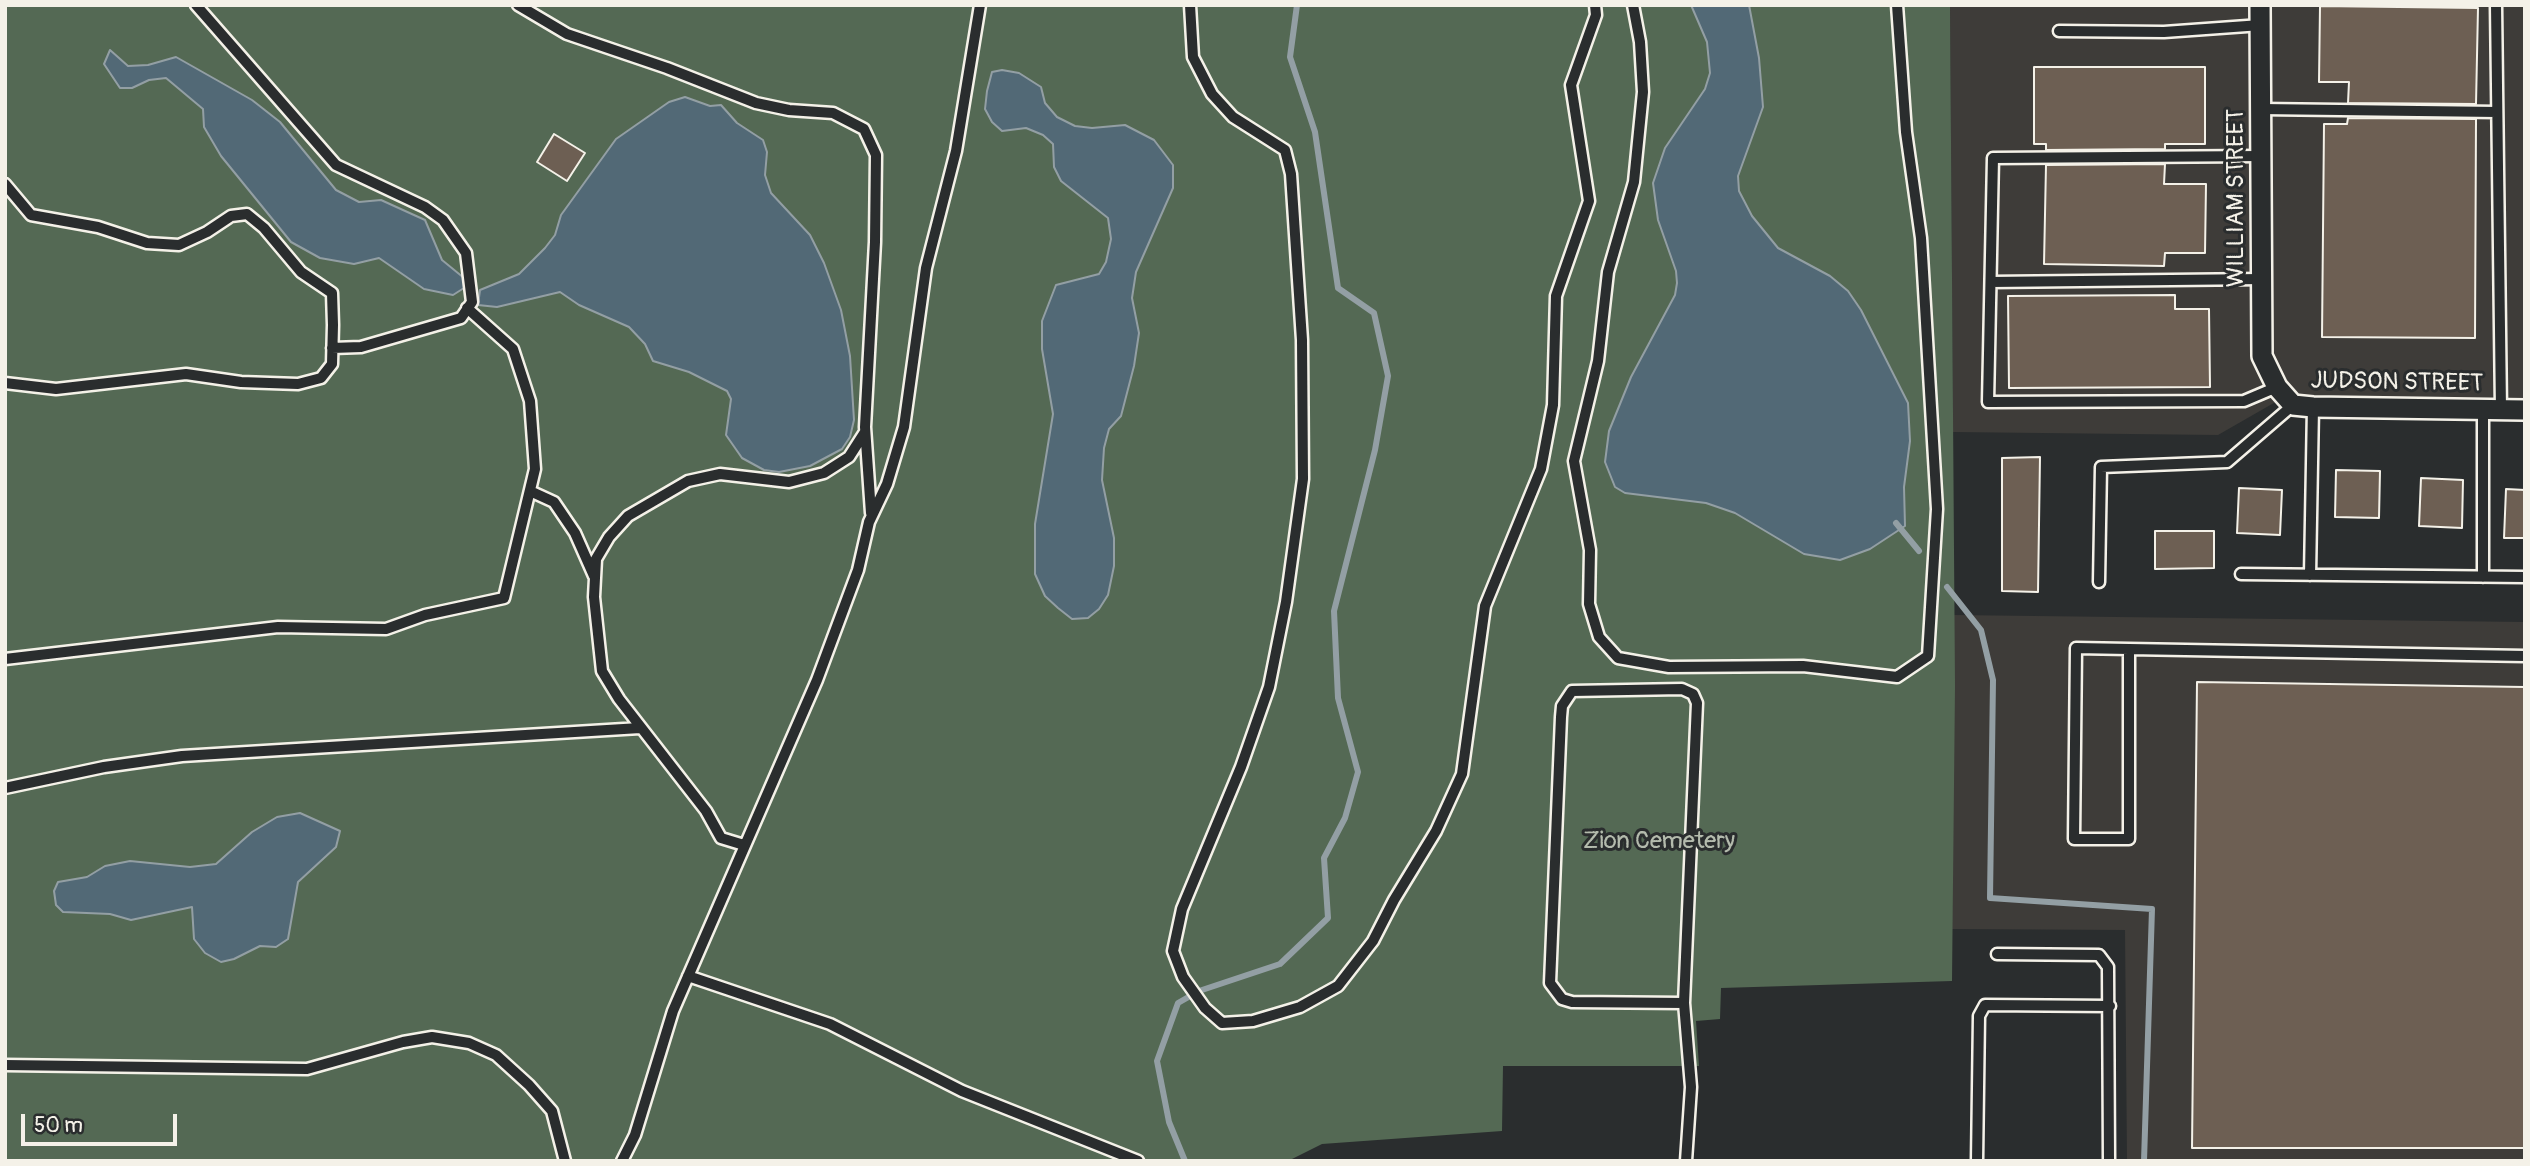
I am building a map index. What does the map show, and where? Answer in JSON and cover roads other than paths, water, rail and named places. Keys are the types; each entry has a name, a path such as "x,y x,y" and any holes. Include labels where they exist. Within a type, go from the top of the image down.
{"street":[{"name":"WILLIAM STREET","path":"2260,5 2262,356 2277,387"},
{"name":"JUDSON STREET","path":"2277,387 2303,406 2525,410"}],"lane":[{"path":"196,5 336,165 425,206 443,220 466,253 472,302 461,318 361,347 332,348"},
{"path":"518,5 567,34 667,68 756,103 789,110 833,113 864,129 876,155 875,242 866,362 866,431 871,517"},
{"path":"622,1161 635,1135 673,1011 817,680 858,570 871,517 887,484 904,427 926,268 956,150 980,5"},
{"path":"1190,5 1192,57 1212,94 1233,117 1285,150 1302,340 1303,479 1286,602 1269,687 1241,767 1182,909 1173,951 1186,982 1203,1005 1223,1023 1253,1021 1300,1007 1338,986 1373,941 1394,900 1436,831 1462,774 1485,606 1541,469 1553,405 1556,296 1589,201 1571,85 1596,15 1595,5"},
{"path":"1633,5 1640,42 1643,92 1634,182 1608,272 1598,361 1574,461 1590,550 1589,604 1599,637 1618,658 1670,667 1803,666 1897,677 1928,656 1937,509 1921,238 1906,132 1897,5"},
{"path":"2483,577 2492,410 2496,5"},
{"path":"2059,31 2164,32 2260,25"},
{"path":"2261,109 2497,112"},
{"path":"2261,156 1993,158 1988,402 2244,401 2277,387"},
{"path":"5,184 31,215 98,227 147,243 179,245 207,232 231,216 247,214 264,228 301,272 332,293 332,364 321,379 298,384 241,382 186,374 56,389 5,383"},
{"path":"1991,282 2262,279"},
{"path":"5,659 278,627 386,629 425,615 504,598 535,469 530,401 513,349 467,308"},
{"path":"2303,406 2310,575"},
{"path":"2099,582 2101,467 2227,462 2303,406"},
{"path":"744,845 721,838 706,811 640,728 602,671 595,580 596,559 609,537 628,516 688,481 720,474 789,482 824,473 849,457 866,431"},
{"path":"530,491 554,502 575,533 595,580"},
{"path":"2241,574 2525,577"},
{"path":"2129,649 2129,839 2074,839 2076,648 2525,656"},
{"path":"1684,1003 1572,1002 1562,999 1550,983 1561,717 1562,706 1572,691 1682,689 1693,694 1697,703 1684,1003 1691,1087 1686,1161"},
{"path":"5,788 104,767 181,756 640,728"},
{"path":"1997,954 2099,955 2108,967 2109,1161"},
{"path":"688,976 830,1024 961,1091 1138,1161"},
{"path":"1977,1161 1979,1016 1985,1005 2110,1006"},
{"path":"5,1065 307,1069 403,1041 432,1037 469,1043 496,1055 529,1085 552,1111 565,1161"}],"water":[{"path":"1691,5 1749,5 1759,58 1763,107 1738,176 1739,191 1752,216 1778,248 1830,276 1848,291 1861,310 1908,403 1910,441 1904,487 1905,526 1870,549 1840,560 1804,554 1735,513 1706,503 1625,493 1615,487 1605,462 1609,431 1631,377 1675,295 1676,271 1658,220 1653,183 1665,148 1705,89 1710,73 1707,42"},
{"path":"110,50 128,66 148,65 176,57 252,100 280,122 336,190 359,202 381,200 425,220 442,260 464,278 464,288 453,295 424,289 379,258 354,264 320,258 291,242 221,156 204,127 203,109 166,78 149,80 132,88 120,88 104,64"},
{"path":"1002,70 1019,73 1041,87 1045,103 1057,117 1075,126 1092,128 1125,125 1154,140 1173,165 1173,188 1136,272 1132,298 1139,333 1134,366 1121,416 1109,429 1104,448 1102,480 1114,538 1114,566 1108,595 1099,609 1088,618 1072,619 1058,608 1045,596 1035,574 1035,524 1053,414 1042,349 1042,321 1056,285 1099,274 1106,262 1111,239 1108,218 1061,181 1054,167 1053,144 1043,135 1026,128 1002,131 992,122 985,109 987,91 992,72"},
{"path":"685,97 710,106 721,105 737,123 763,140 767,152 765,175 771,193 810,235 824,263 841,310 850,356 854,420 850,437 842,449 810,466 779,472 764,470 742,458 726,435 731,399 727,391 689,372 653,361 645,344 629,327 579,305 560,292 497,307 478,305 480,290 519,274 545,248 555,235 561,215 616,139 669,102"},
{"path":"300,813 340,831 336,847 298,882 288,939 276,947 260,946 234,959 221,962 205,953 194,939 192,907 131,920 110,914 63,912 56,905 54,891 58,882 87,877 105,866 130,861 190,867 216,864 252,832 277,817"}],"waterway":[{"path":"1185,1161 1169,1122 1157,1061 1178,1003 1199,991 1280,964 1328,918 1324,858 1345,818 1358,772 1338,698 1334,611 1375,450 1388,376 1374,313 1338,288 1315,132 1290,57 1297,5"},
{"path":"1896,523 1919,551"},
{"path":"1947,587 1981,630 1993,680 1990,898 2152,909 2144,1161"}],"park label":[{"name":"Zion Cemetery","path":"1659,842"}]}
